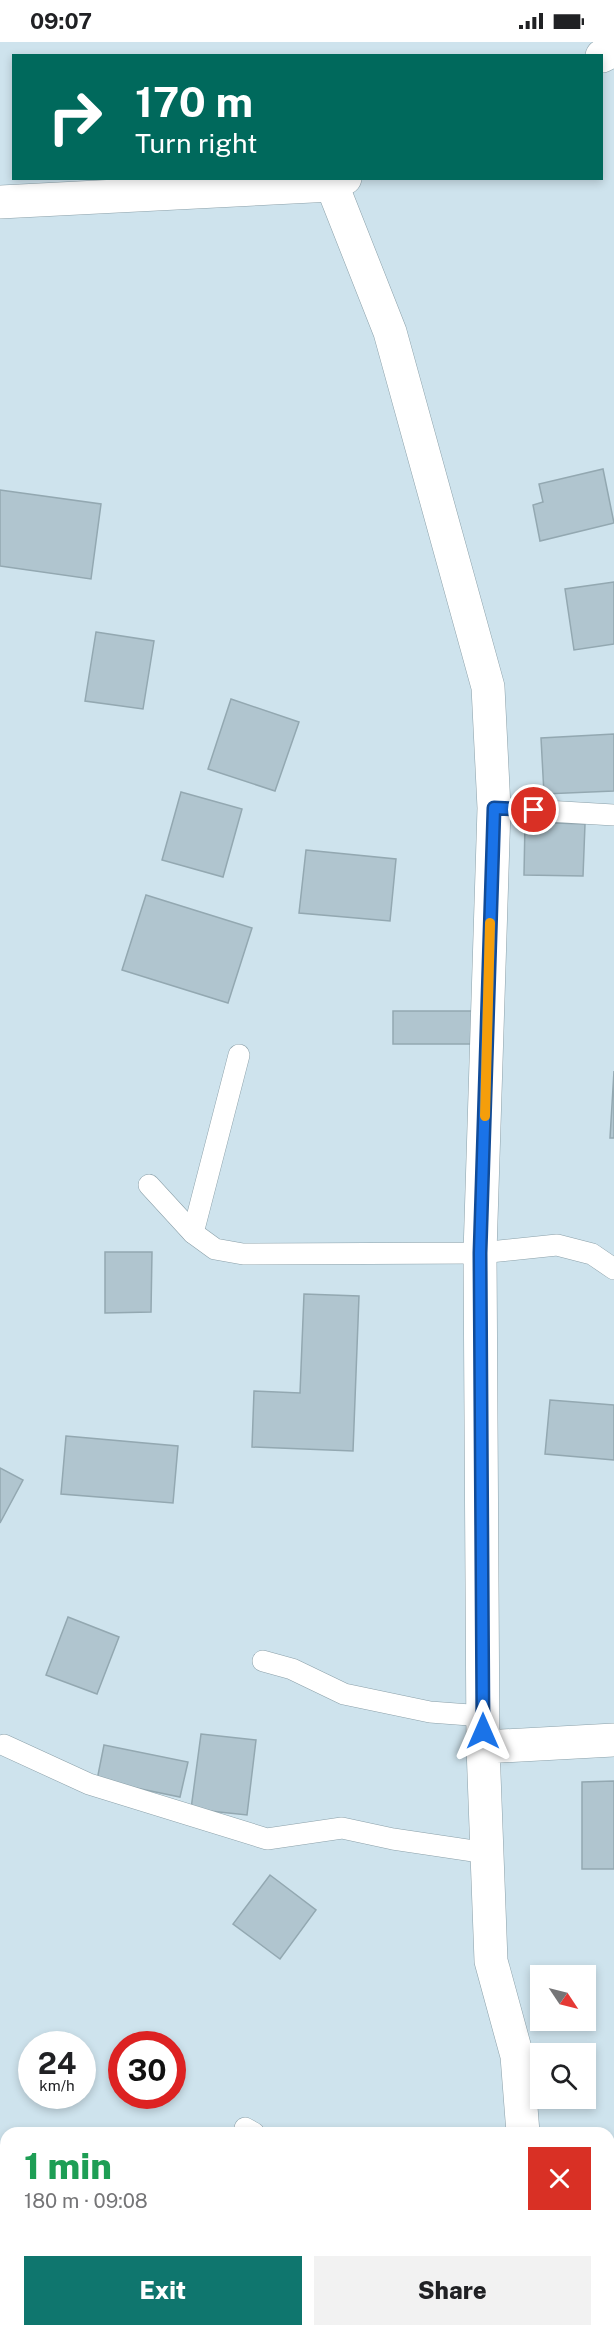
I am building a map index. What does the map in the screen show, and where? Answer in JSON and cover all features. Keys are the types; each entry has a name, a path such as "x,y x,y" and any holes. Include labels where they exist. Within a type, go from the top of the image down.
{"street":[{"path":"0,201 338,182 390,332 488,687 494,808 480,1253 483,1731 491,1961 517,2056 523,2127"},
{"path":"483,1731 614,1740"}],"lane":[{"path":"494,808 614,815"},
{"path":"193,1233 239,1055"},
{"path":"149,1185 193,1233 215,1249 243,1254 480,1253 557,1245 592,1254 614,1269"},
{"path":"263,1661 292,1669 344,1694 430,1712 483,1731"},
{"path":"4,1745 89,1784 267,1839 342,1828 393,1839 487,1853"}],"building":[{"path":"603,469 614,523 540,541 533,505 543,502 539,484"},
{"path":"0,490 101,504 91,579 0,566"},
{"path":"614,582 614,644 574,650 565,589"},
{"path":"96,632 154,641 143,709 85,701"},
{"path":"231,699 299,722 275,791 208,769"},
{"path":"614,734 614,791 544,794 541,738"},
{"path":"181,792 242,809 223,877 162,860"},
{"path":"525,822 585,824 583,876 524,875"},
{"path":"306,850 396,859 390,921 299,913"},
{"path":"146,895 252,928 228,1003 122,970"},
{"path":"393,1011 475,1011 475,1044 393,1044"},
{"path":"614,1071 614,1138 610,1138"},
{"path":"105,1252 152,1252 151,1312 105,1313"},
{"path":"304,1294 359,1296 353,1451 252,1447 254,1391 300,1393"},
{"path":"550,1400 614,1405 614,1460 545,1454"},
{"path":"66,1436 178,1446 173,1503 61,1494"},
{"path":"0,1468 23,1480 0,1523"},
{"path":"68,1617 119,1637 97,1694 46,1675"},
{"path":"201,1734 256,1740 247,1815 191,1809"},
{"path":"104,1745 188,1762 180,1797 97,1780"},
{"path":"614,1781 614,1869 582,1869 582,1782"},
{"path":"270,1875 316,1910 280,1959 233,1924"}],"slow traffic":[{"path":"485,1116 490,923"}],"route":[{"path":"483,1731 480,1253 494,808 534,810"}]}
